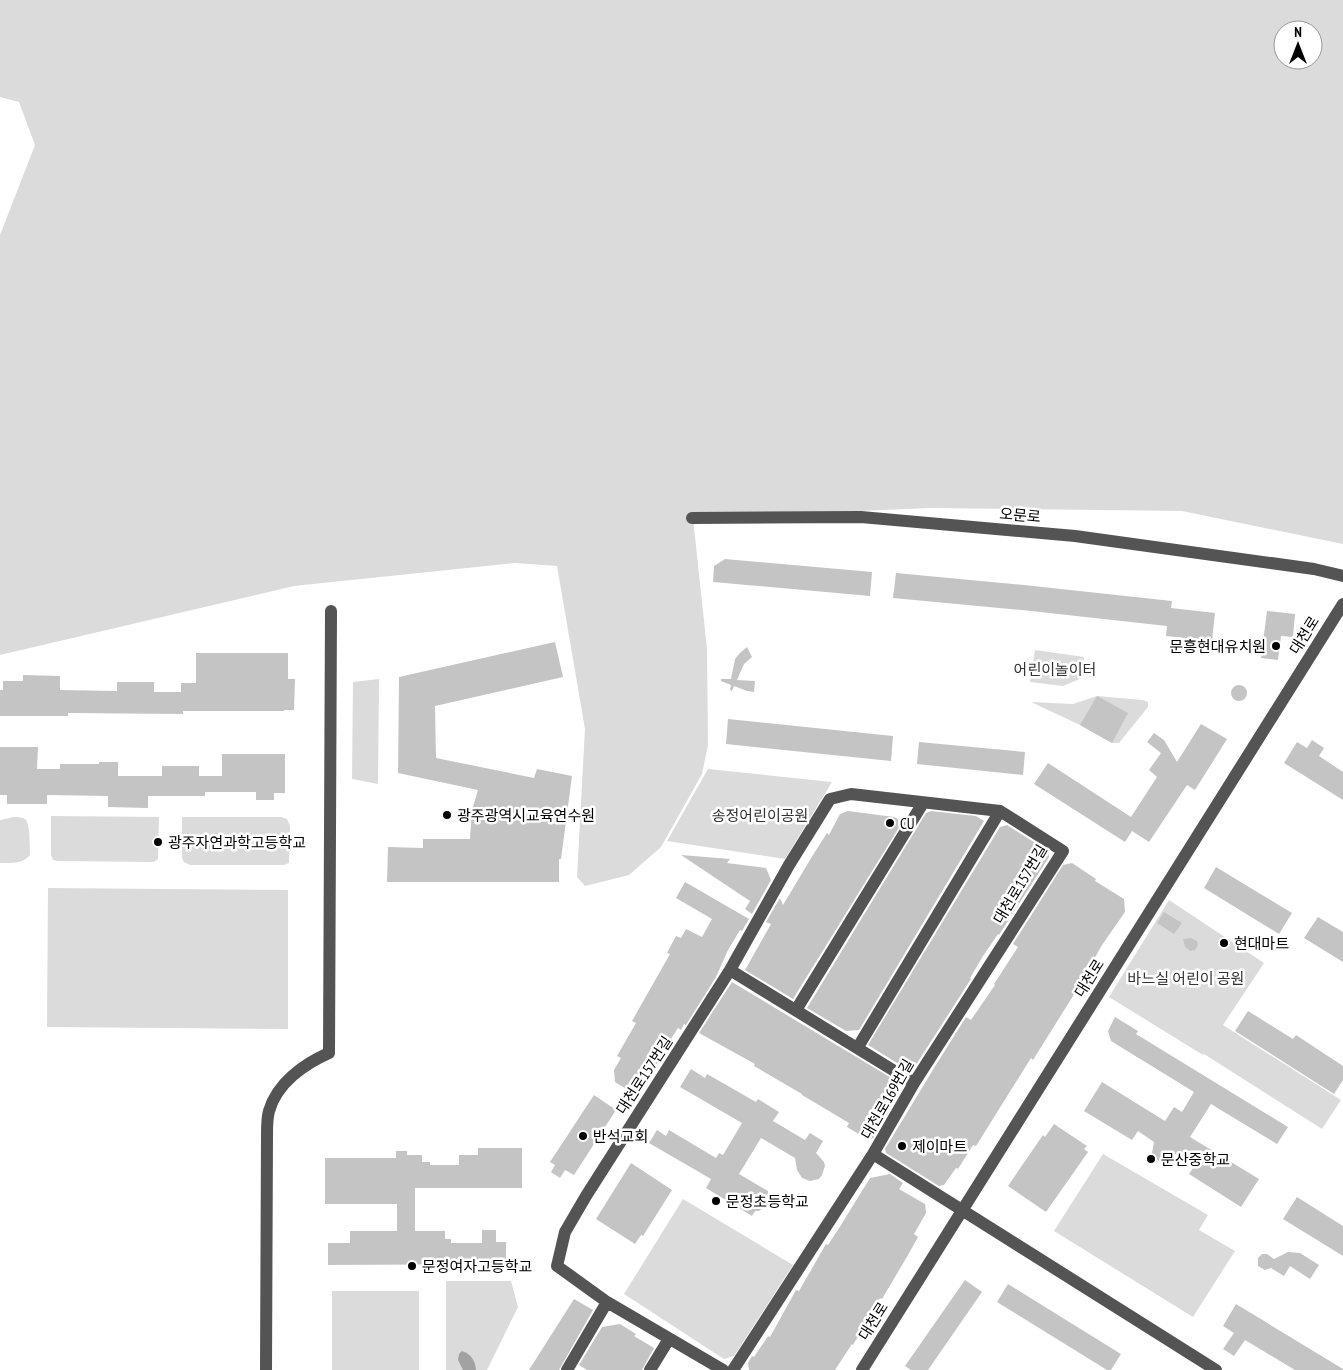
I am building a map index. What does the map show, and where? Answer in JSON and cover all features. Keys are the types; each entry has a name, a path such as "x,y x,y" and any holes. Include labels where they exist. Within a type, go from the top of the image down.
{"street":[{"name":"오문로","path":"692,518 861,517 1046,533 1304,568 1343,576"},
{"name":"대천로","path":"862,1370 1343,604"},
{"path":"266,1370 267,1134 269,1112 274,1097 286,1081 317,1058 329,1053 331,611"},
{"name":"대천로157번길","path":"724,1370 607,1302 556,1266 565,1232 586,1196 730,970 789,865 830,799 851,794 1000,811 1063,851 968,996"},
{"path":"796,1010 923,803"},
{"path":"858,1047 1000,811"},
{"path":"730,970 914,1083"},
{"name":"대천로169번길","path":"968,996 873,1154 1216,1370"},
{"path":"733,1370 873,1154"},
{"path":"566,1370 607,1302"},
{"path":"650,1370 669,1339"}],"green space":[{"path":"0,0 1343,0 1343,544 1182,511 930,508 693,518 707,649 708,745 702,774 661,847 629,875 585,886 577,877 585,729 557,566 515,563 294,586 0,655 0,235 35,145 19,102 0,97"},
{"name":"어린이놀이터","path":"1035,650 1084,657 1082,678 1063,686 1030,682"},
{"path":"379,679 378,784 352,779 353,682"},
{"path":"1097,696 1143,700 1148,702 1148,707 1119,743 1112,743 1080,725 1031,702 1073,704"},
{"name":"송정어린이공원","path":"708,769 832,782 785,859 667,841"},
{"path":"51,816 159,817 158,859 154,862 53,860 51,855"},
{"path":"14,817 26,820 30,837 30,855 24,860 0,863 0,820"},
{"path":"182,817 281,817 287,819 290,826 289,863 284,865 190,865 184,862 182,858"},
{"path":"48,888 288,890 288,1029 47,1027"},
{"name":"바느실 어린이 공원","path":"1169,900 1264,963 1223,1025 1341,1100 1322,1129 1204,1054 1109,997"},
{"path":"1103,1154 1208,1215 1199,1230 1235,1251 1193,1317 1054,1231"},
{"path":"683,1199 793,1265 734,1356 724,1359 624,1294"},
{"path":"446,1281 511,1281 518,1307 487,1370 446,1370"},
{"path":"332,1291 419,1291 419,1370 332,1370"}],"shaded area":[{"path":"462,1351 472,1358 476,1370 463,1370 458,1360 459,1354"}],"building":[{"path":"725,559 872,572 870,596 713,582 714,566"},
{"path":"896,573 1172,601 1171,608 1215,613 1212,641 1166,636 1167,626 893,598"},
{"path":"1267,611 1295,614 1293,637 1281,636 1278,660 1261,658"},
{"path":"555,642 563,677 435,706 436,758 534,778 537,769 572,776 561,859 559,859 559,882 387,882 388,847 423,848 423,839 470,839 472,810 478,790 398,773 399,677"},
{"path":"747,647 752,657 744,664 737,680 755,681 754,692 734,686 732,691 730,690 731,685 721,681 721,679 731,679 735,659"},
{"path":"196,653 288,653 288,679 295,679 294,710 183,711 183,714 68,713 68,716 0,716 0,690 3,690 3,681 23,681 23,675 60,676 60,690 117,691 117,682 154,682 154,692 181,692 181,683 196,683"},
{"path":"1239,685 1247,693 1239,701 1231,693"},
{"path":"1097,696 1128,713 1112,743 1080,725"},
{"path":"728,719 893,736 891,761 726,744"},
{"path":"1201,724 1227,739 1195,790 1187,785 1149,842 1132,831 1125,842 1034,784 1048,763 1131,817 1157,777 1149,770 1161,753 1147,742 1154,733 1164,740 1177,762"},
{"path":"1312,740 1324,748 1319,756 1343,772 1343,800 1284,763 1297,742 1307,748"},
{"path":"919,742 1025,752 1023,775 917,764"},
{"path":"0,747 38,747 37,769 60,769 60,764 118,762 118,776 162,776 162,766 199,766 199,776 222,776 222,754 285,754 285,793 274,793 274,800 256,800 256,792 205,792 205,796 148,796 148,808 108,807 108,796 47,795 47,804 7,804 7,795 0,795"},
{"path":"848,811 894,817 898,819 900,826 793,999 745,970 771,924 766,922 780,898 783,905 827,833 829,835 840,814"},
{"path":"931,811 976,816 984,821 859,1030 846,1031 807,1008 926,813"},
{"path":"1007,825 1048,851 1049,857 999,935 983,956 971,979 912,1071 910,1071 868,1045 1000,827"},
{"path":"681,855 730,859 727,863 766,868 771,880 752,914 745,909 750,901"},
{"path":"1072,863 1096,879 1095,881 1124,899 1125,912 1102,945 1078,988 1033,1060 1031,1058 976,1146 973,1145 958,1169 956,1168 944,1185 939,1186 886,1153 885,1149 966,1017 971,1020 995,985 1018,947 1013,944 1063,865"},
{"path":"1216,867 1292,913 1279,934 1204,888"},
{"path":"685,882 749,919 728,950 716,977 686,1025 684,1024 681,1030 678,1028 666,1047 668,1048 640,1090 631,1092 615,1082 614,1070 621,1058 617,1056 636,1023 632,1021 670,954 667,953 676,936 681,938 686,929 702,937 712,919 676,898"},
{"path":"1164,912 1182,923 1174,934 1157,923"},
{"path":"1318,917 1343,932 1343,962 1304,938"},
{"path":"1191,938 1197,941 1198,945 1195,950 1190,951 1185,947 1183,939"},
{"path":"732,982 898,1082 900,1091 873,1138 869,1140 847,1127 849,1123 754,1066 755,1064 699,1033"},
{"path":"1248,1011 1293,1039 1296,1035 1343,1066 1343,1080 1334,1094 1235,1031"},
{"path":"1115,1017 1138,1031 1136,1034 1288,1127 1277,1144 1211,1104 1190,1137 1259,1179 1241,1207 1189,1174 1195,1165 1175,1154 1166,1161 1159,1161 1152,1153 1154,1142 1138,1131 1132,1140 1084,1111 1102,1082 1165,1121 1174,1107 1182,1112 1194,1092 1111,1041 1108,1031"},
{"path":"691,1069 705,1078 707,1074 756,1102 758,1099 779,1112 773,1121 805,1140 810,1133 823,1141 816,1153 825,1166 819,1179 810,1181 802,1178 797,1170 795,1158 761,1138 739,1174 768,1191 768,1198 763,1208 755,1211 752,1216 706,1188 711,1179 649,1143 657,1130 666,1136 669,1130 716,1158 719,1153 723,1155 742,1123 680,1087"},
{"name":"반석교회","path":"594,1095 616,1110 574,1175 565,1170 560,1178 551,1172 555,1165 550,1162"},
{"path":"1054,1124 1087,1146 1084,1149 1088,1152 1046,1212 1008,1186 1043,1135 1045,1137"},
{"path":"478,1148 522,1148 522,1188 415,1188 415,1231 445,1231 445,1239 451,1239 451,1243 482,1243 482,1230 496,1230 496,1242 506,1242 506,1264 328,1265 328,1243 350,1243 350,1231 397,1231 397,1204 325,1204 325,1158 396,1158 396,1151 407,1151 407,1155 422,1155 422,1162 430,1162 430,1165 459,1165 459,1155 478,1155"},
{"path":"631,1163 672,1190 643,1236 641,1235 635,1244 596,1219"},
{"path":"890,1174 903,1183 899,1189 925,1204 926,1213 914,1234 918,1237 853,1345 835,1370 749,1370 748,1363 752,1356 754,1357 768,1336 770,1337 796,1290 799,1291 826,1244 828,1245 870,1178"},
{"path":"1297,1197 1343,1226 1343,1256 1283,1219"},
{"path":"1288,1252 1300,1253 1319,1265 1310,1279 1290,1266 1284,1276 1271,1268 1265,1270 1258,1266 1258,1258 1262,1254 1267,1254 1274,1259"},
{"path":"965,1280 982,1292 928,1370 911,1370 905,1366"},
{"path":"1008,1284 1121,1354 1111,1370 1107,1370 997,1302"},
{"path":"574,1299 593,1310 559,1370 529,1370"},
{"path":"1236,1304 1343,1370 1295,1370 1245,1340 1234,1356 1223,1349 1234,1333 1223,1326"},
{"path":"620,1324 636,1334 634,1336 654,1348 642,1370 587,1370 579,1365 602,1327"}],"place":[{"name":"문흥현대유치원","path":"1276,646"},
{"name":"광주광역시교육연수원","path":"447,815"},
{"name":"CU","path":"890,823"},
{"name":"광주자연과학고등학교","path":"158,842"},
{"name":"현대마트","path":"1224,943"},
{"name":"반석교회","path":"583,1136"},
{"name":"제이마트","path":"902,1146"},
{"name":"문산중학교","path":"1151,1159"},
{"name":"문정초등학교","path":"716,1201"},
{"name":"문정여자고등학교","path":"412,1266"}]}
